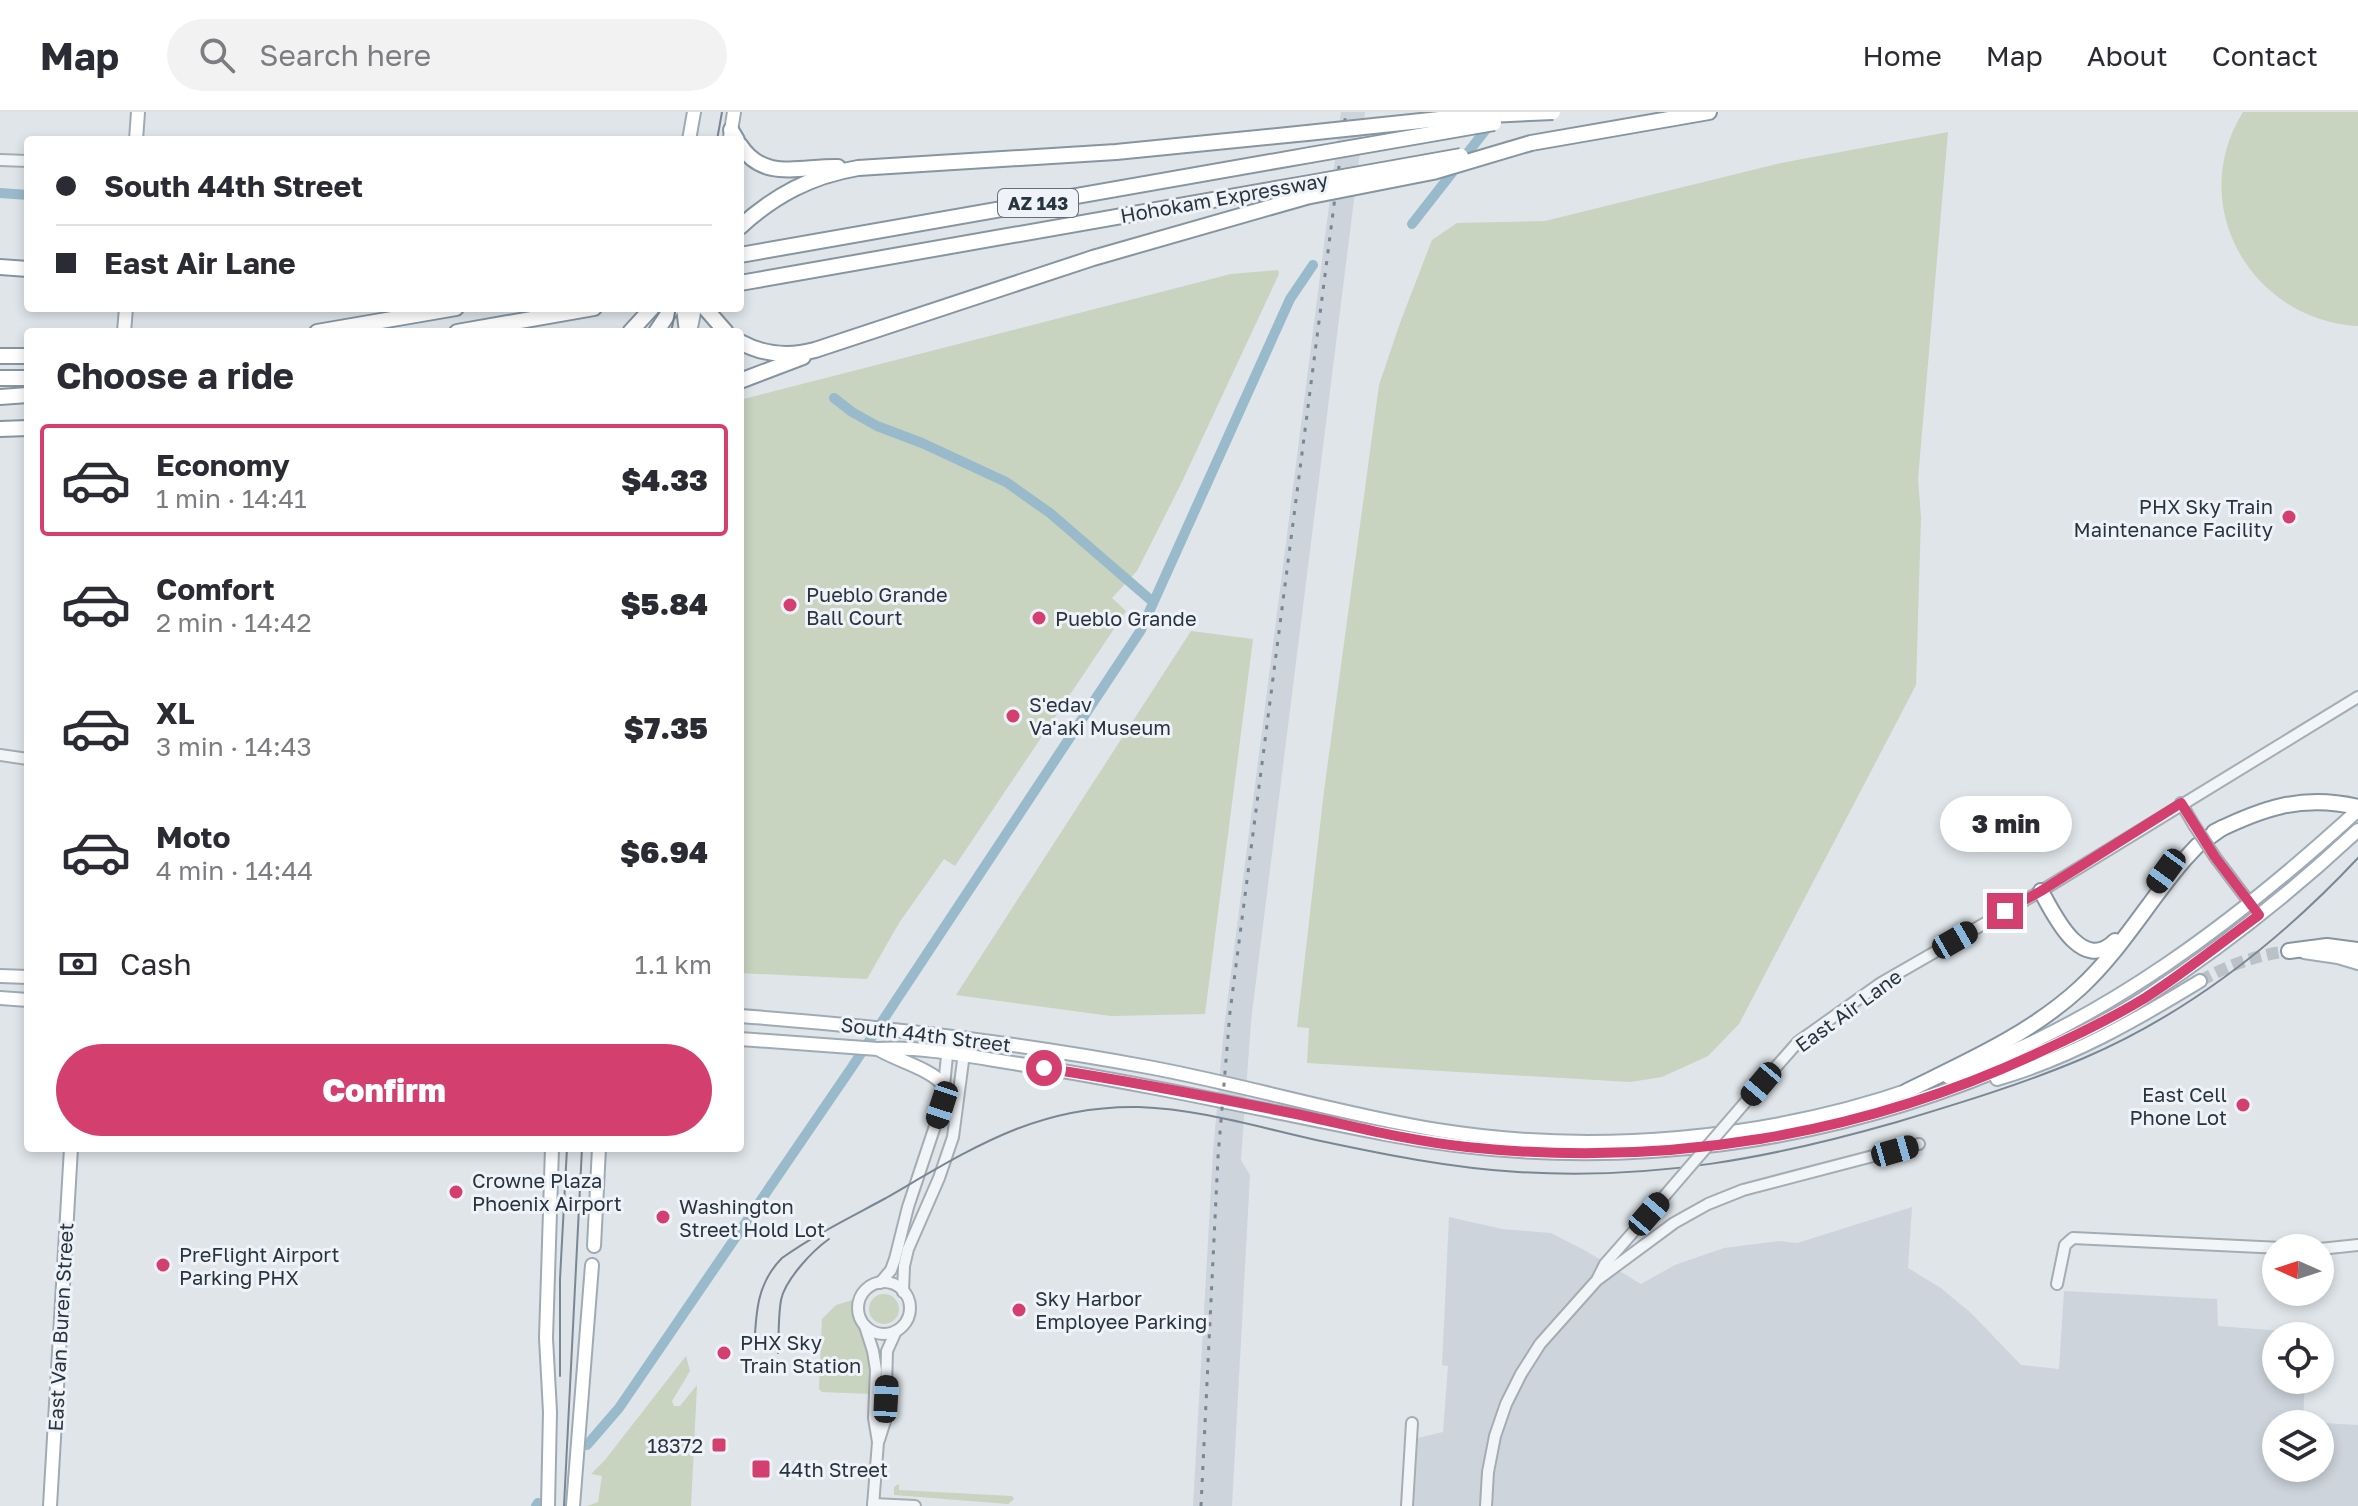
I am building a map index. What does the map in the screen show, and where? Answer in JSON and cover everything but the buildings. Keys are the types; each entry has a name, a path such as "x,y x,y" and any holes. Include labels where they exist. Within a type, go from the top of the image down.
{"highway":[{"path":"744,151 751,159 768,168 858,168 1116,152 1468,116 1554,112"},
{"name":"Hohokam Expressway","path":"744,254 1554,112"},
{"name":"Hohokam Expressway","path":"744,282 1305,190 1531,143 1709,112"},
{"path":"744,224 776,198 800,184 858,168"},
{"path":"744,344 782,355 824,348 1305,190"},
{"path":"0,267 24,269"},
{"path":"340,328 433,312"},
{"path":"480,328 571,312"},
{"path":"634,328 650,312"},
{"path":"708,312 722,328"},
{"path":"744,380 824,348"},
{"path":"0,356 24,356"},
{"path":"0,378 24,378"},
{"path":"0,397 24,395"},
{"path":"0,429 24,428"},
{"path":"2041,891 2062,927 2079,945 2095,951 2106,949 2193,842 2256,812 2297,803 2324,802 2358,808"},
{"path":"1907,1091 1997,1047 2063,1002 2111,955 2184,860 2222,828"},
{"path":"2289,951 2327,946 2358,950"}],"main road":[{"path":"136,136 138,112"},
{"path":"690,136 694,112"},
{"path":"734,112 734,136"},
{"name":"South 44th Street","path":"744,1016 895,1029 1151,1067 1438,1130 1541,1140 1689,1137 1851,1108 1969,1070 2031,1043 2150,974 2294,867 2358,808"},
{"name":"South 44th Street","path":"744,1039 896,1048 964,1056 1176,1090 1465,1147 1607,1154 1675,1151 1753,1141 1837,1124 1921,1101 1994,1074 2068,1039 2145,998 2259,915 2358,830"},
{"path":"2289,951 2327,955 2358,963"},
{"path":"0,976 24,977"},
{"path":"1921,1101 2058,1058 2114,1031 2200,981"},
{"path":"0,998 24,1000"},
{"path":"878,1049 934,1076 944,1085"},
{"name":"East Van Buren Street","path":"50,1506 71,1152"},
{"path":"548,1506 550,1455 546,1338 552,1152"},
{"path":"594,1246 599,1152"},
{"path":"573,1506 592,1265"}],"street":[{"path":"0,160 24,161"},
{"name":"East Air Lane","path":"1597,1280 1605,1264 1798,1042 1881,983 2041,891 2358,697"},
{"path":"0,755 24,758"},
{"path":"2181,803 2215,857 2259,915"},
{"path":"878,1442 874,1418 875,1359 859,1314 860,1300 868,1288 880,1283 891,1270 895,1259 908,1207 942,1105 949,1036"},
{"path":"903,1292 906,1255 953,1137 966,1038"},
{"name":"East Air Lane","path":"1486,1506 1495,1436 1516,1384 1540,1344 1597,1280 1674,1223 1708,1204 1743,1190 1919,1144"},
{"path":"2057,1284 2065,1245 2073,1238 2262,1247"},
{"path":"2334,1248 2358,1245"},
{"path":"880,1283 897,1286 909,1304 909,1312 887,1351 885,1421 878,1442 873,1505 915,1506"},
{"path":"865,1326 880,1334 896,1331"},
{"path":"1407,1506 1412,1423"}],"shaded area":[{"path":"1341,112 1365,112 1251,1021 1241,1160 1250,1175 1232,1506 1193,1506 1213,1153 1224,1028"},
{"path":"1912,1207 1908,1268 1941,1288 1971,1313 2021,1365 2059,1369 2064,1291 2217,1299 2218,1326 2262,1329 2262,1394 2304,1394 2304,1410 2262,1410 2262,1482 2334,1482 2334,1424 2358,1425 2358,1506 1414,1506 1418,1438 1443,1432 1448,1366 1442,1365 1449,1217 1502,1229 1551,1233 1641,1284 1675,1265 1724,1248 1779,1241 1797,1243"}],"green space":[{"path":"2243,112 2358,112 2358,326 2320,319 2287,303 2259,280 2239,252 2226,219 2221,184 2227,148"},
{"path":"1948,132 1918,479 1921,517 1916,685 1739,1024 1708,1056 1662,1077 1630,1082 1307,1063 1309,1028 1297,1027 1324,791 1379,385 1432,240 1457,223 1545,221 1781,163"},
{"name":"S'edav Va'aki Museum","path":"1278,270 1279,274 1137,571 1112,598 1126,611 955,866 944,859 899,923 867,979 744,973 744,399 1231,274"},
{"path":"1191,631 1253,639 1205,1014 1111,1016 956,995"},
{"path":"884,1294 895,1298 899,1309 895,1320 884,1324 873,1320 869,1309 873,1298"},
{"path":"856,1299 857,1320 870,1354 872,1394 822,1392 819,1389 822,1319 836,1305"},
{"path":"686,1356 690,1371 672,1401 674,1406 680,1406 697,1385 691,1506 587,1506 598,1502 602,1476 591,1474"},
{"path":"899,1484 899,1490 1012,1496 1014,1499 1008,1504 894,1495 894,1487"}],"waterway":[{"path":"1412,224 1491,123"},
{"path":"0,193 24,195"},
{"path":"587,1445 619,1408 852,1067 1141,630 1290,299 1313,265"},
{"path":"834,398 877,426 1006,482 1050,513 1153,602"}],"tunnel":[{"path":"2200,981 2243,962 2289,951"}],"tram line":[{"path":"718,136 722,112"},
{"path":"672,328 675,312"},
{"path":"754,1352 762,1290 782,1258 976,1147 1036,1122 1102,1108 1161,1108 1416,1160 1518,1172 1568,1174 1710,1164 1802,1147 1897,1122 2015,1085 2123,1040 2196,997 2265,946 2358,858"},
{"path":"560,1376 560,1279 567,1152"},
{"path":"564,1506 582,1152"},
{"path":"778,1353 779,1313 784,1292 800,1266 829,1239"}],"railway":[{"path":"1201,1506 1218,1157 1230,1012 1346,112"}],"place":[{"name":"PHX Sky Train Maintenance Facility","path":"2289,517"},
{"name":"Pueblo Grande Ball Court","path":"790,605"},
{"name":"Pueblo Grande","path":"1039,618"},
{"name":"S'edav Va'aki Museum","path":"1013,716"},
{"name":"East Cell Phone Lot","path":"2243,1105"},
{"name":"Crowne Plaza Phoenix Airport","path":"456,1192"},
{"name":"Washington Street Hold Lot","path":"663,1217"},
{"name":"PreFlight Airport Parking PHX","path":"163,1265"},
{"name":"Sky Harbor Employee Parking","path":"1019,1310"},
{"name":"PHX Sky Train Station","path":"724,1353"},
{"name":"18372","path":"719,1445"},
{"name":"44th Street","path":"761,1469"}],"route":[{"path":"1044,1068 1176,1090 1465,1147 1607,1154 1675,1151 1753,1141 1837,1124 1921,1101 1994,1074 2145,998 2259,915 2215,857 2181,803 2005,911"}]}
